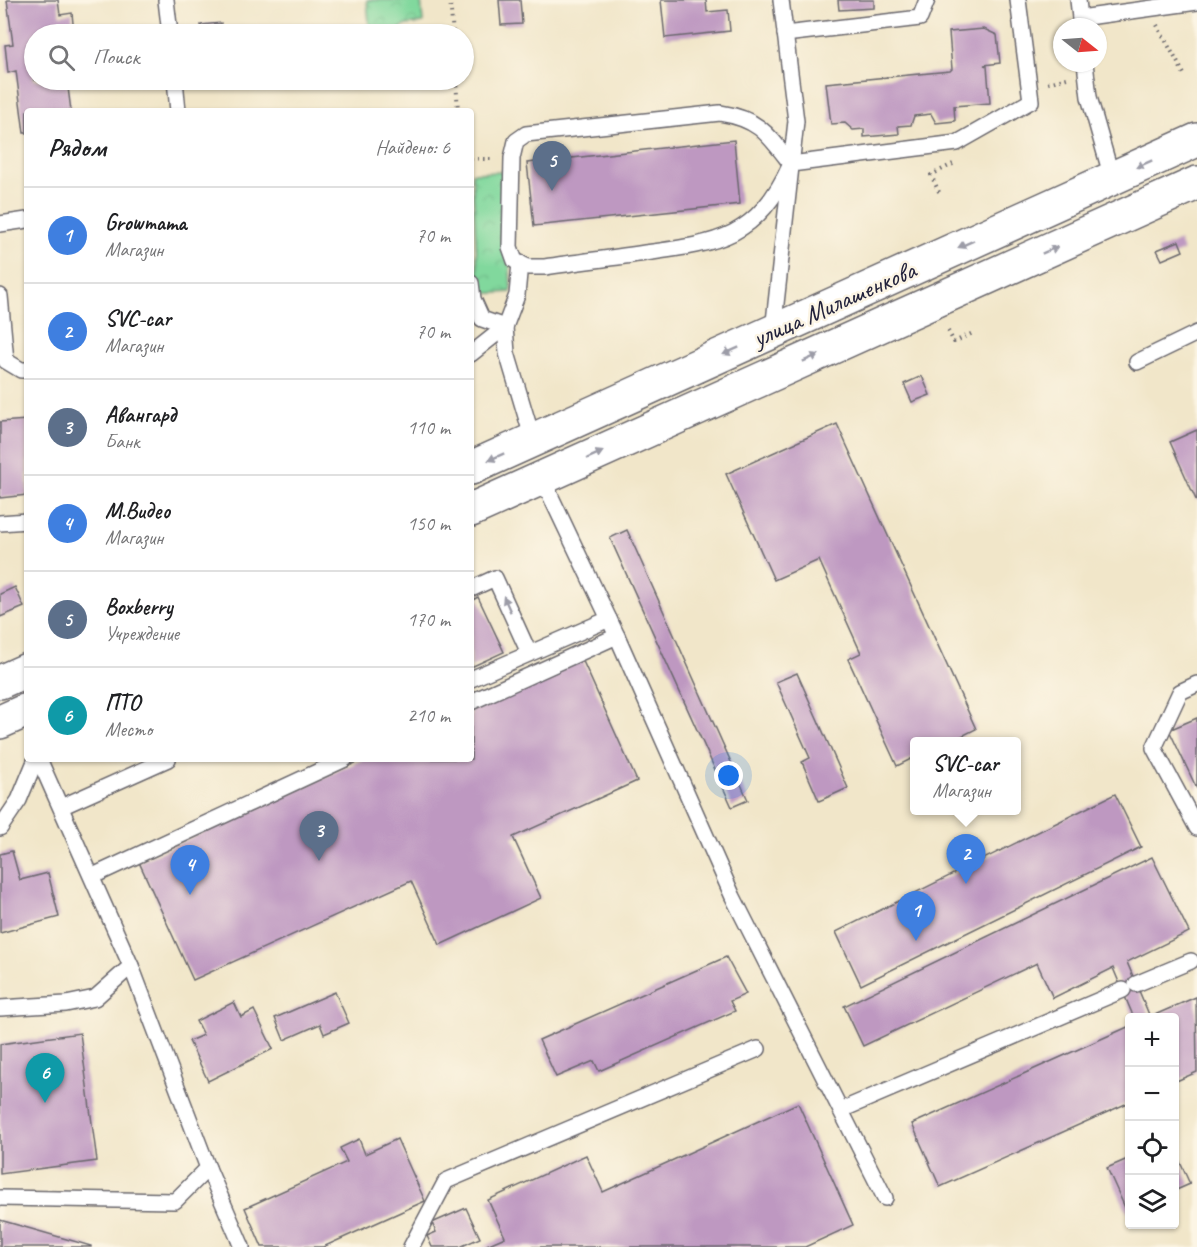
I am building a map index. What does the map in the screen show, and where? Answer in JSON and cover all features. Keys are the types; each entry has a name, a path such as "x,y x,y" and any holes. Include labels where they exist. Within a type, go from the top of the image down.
{"main road":[{"name":"улица Милашенкова","path":"474,467 1197,140"},
{"name":"улица Милашенкова","path":"474,509 1197,183"},
{"path":"0,682 24,671"}],"lane":[{"path":"166,0 169,24"},
{"path":"773,331 796,121 781,0"},
{"path":"784,34 920,18 927,0"},
{"path":"792,164 957,143 1031,101 1018,0"},
{"path":"1078,0 1080,18"},
{"path":"1101,18 1197,2"},
{"path":"1086,72 1089,97 1112,178"},
{"path":"176,90 178,108"},
{"path":"720,113 742,116 759,125 792,164 780,188 764,209 739,230 708,244 545,267 528,267 515,261 510,247 512,158 516,141 526,134 720,113"},
{"path":"0,224 24,220"},
{"path":"520,263 517,295 505,327 507,353 533,440"},
{"path":"0,296 3,361 24,370"},
{"path":"474,301 482,319 505,327"},
{"path":"474,352 505,327"},
{"path":"1137,362 1197,333"},
{"path":"542,478 617,636 733,897 885,1198"},
{"path":"0,523 24,521"},
{"path":"474,588 495,578 529,653"},
{"path":"474,678 609,619"},
{"path":"474,701 617,636"},
{"path":"1197,684 1179,692 1154,748 1197,828"},
{"path":"0,828 19,800 37,762"},
{"path":"39,762 93,876 131,966 208,1168 242,1247"},
{"path":"61,807 161,762"},
{"path":"93,876 339,762"},
{"path":"841,1110 1191,961"},
{"path":"0,1008 66,1004 95,998 131,966"},
{"path":"411,1247 446,1181 758,1049"},
{"path":"0,1198 175,1201 208,1168"}],"path":[{"path":"450,0 452,24"},
{"path":"1148,9 1185,76"},
{"path":"1030,87 1073,72"},
{"path":"457,90 458,108"},
{"path":"939,192 931,175 953,164"},
{"path":"948,331 954,342 975,332"}],"green space":[{"path":"367,0 421,0 423,23 369,24"},
{"path":"506,172 511,292 479,294 474,173"}],"building":[{"path":"7,0 58,0 60,15 72,13 73,24 24,24 24,90 68,90 71,108 24,108 24,133 16,71 8,73 5,45 13,44"},
{"path":"499,0 520,0 522,24 501,25"},
{"path":"661,0 706,0 707,12 728,10 730,31 665,38"},
{"path":"838,0 874,0 874,8 839,10"},
{"path":"984,29 997,35 1000,63 984,65 987,66 990,103 954,106 955,121 936,123 931,114 914,116 911,125 898,126 899,134 864,137 864,129 853,130 845,123 831,124 826,83 950,71 952,69 949,32"},
{"path":"734,140 740,204 534,226 527,163"},
{"path":"1179,241 1183,251 1162,260 1157,250"},
{"path":"922,376 930,395 912,402 904,384"},
{"path":"24,420 24,495 0,498 0,422"},
{"path":"837,424 976,729 960,737 910,737 910,760 897,766 848,659 861,653 819,560 774,580 726,474"},
{"path":"1197,430 1197,502 1170,442"},
{"path":"627,530 748,800 732,807 610,538"},
{"path":"15,587 24,607 0,617 0,594"},
{"path":"478,597 504,652 474,666 474,599"},
{"path":"582,659 637,781 513,837 541,898 440,945 411,881 193,980 139,862 357,762 474,762 474,709"},
{"path":"797,673 848,788 819,801 802,762 810,758 776,682"},
{"path":"1197,718 1197,789 1169,730"},
{"path":"1115,794 1141,847 861,985 836,932"},
{"path":"12,851 20,880 48,873 59,917 0,933 0,854"},
{"path":"1152,857 1189,932 1127,962 1148,1013 1132,1013 1113,968 1053,998 1037,963 863,1046 844,1006"},
{"path":"726,957 746,994 730,1001 735,1011 599,1071 594,1061 556,1077 539,1040"},
{"path":"335,992 349,1023 324,1034 320,1024 284,1040 275,1018"},
{"path":"1196,997 1197,1072 1179,1080 1179,1013 1159,1013"},
{"path":"234,1002 241,1017 254,1010 273,1049 208,1081 189,1041 203,1035 196,1021"},
{"path":"1125,1028 1125,1104 940,1187 912,1124"},
{"path":"80,1033 97,1161 0,1174 0,1044"},
{"path":"798,1103 853,1225 805,1247 482,1247 505,1237 488,1200 586,1155 603,1192"},
{"path":"359,1139 365,1154 397,1139 425,1201 323,1247 262,1247 245,1208 347,1162 340,1148"},
{"path":"1125,1160 1125,1208 1107,1168"},
{"path":"1179,1160 1190,1184 1179,1189"},
{"path":"466,1208 480,1238 460,1247 432,1247 427,1236 436,1232 432,1223"},
{"path":"0,1220 91,1246 91,1247 0,1247"}],"place":[{"name":"Boxberry","path":"552,191"},
{"name":"Авангард","path":"319,861"},
{"name":"SVC-car","path":"966,884"},
{"name":"М.Видео","path":"190,895"},
{"name":"Growmama","path":"916,941"},
{"name":"ПТО","path":"45,1103"}]}
